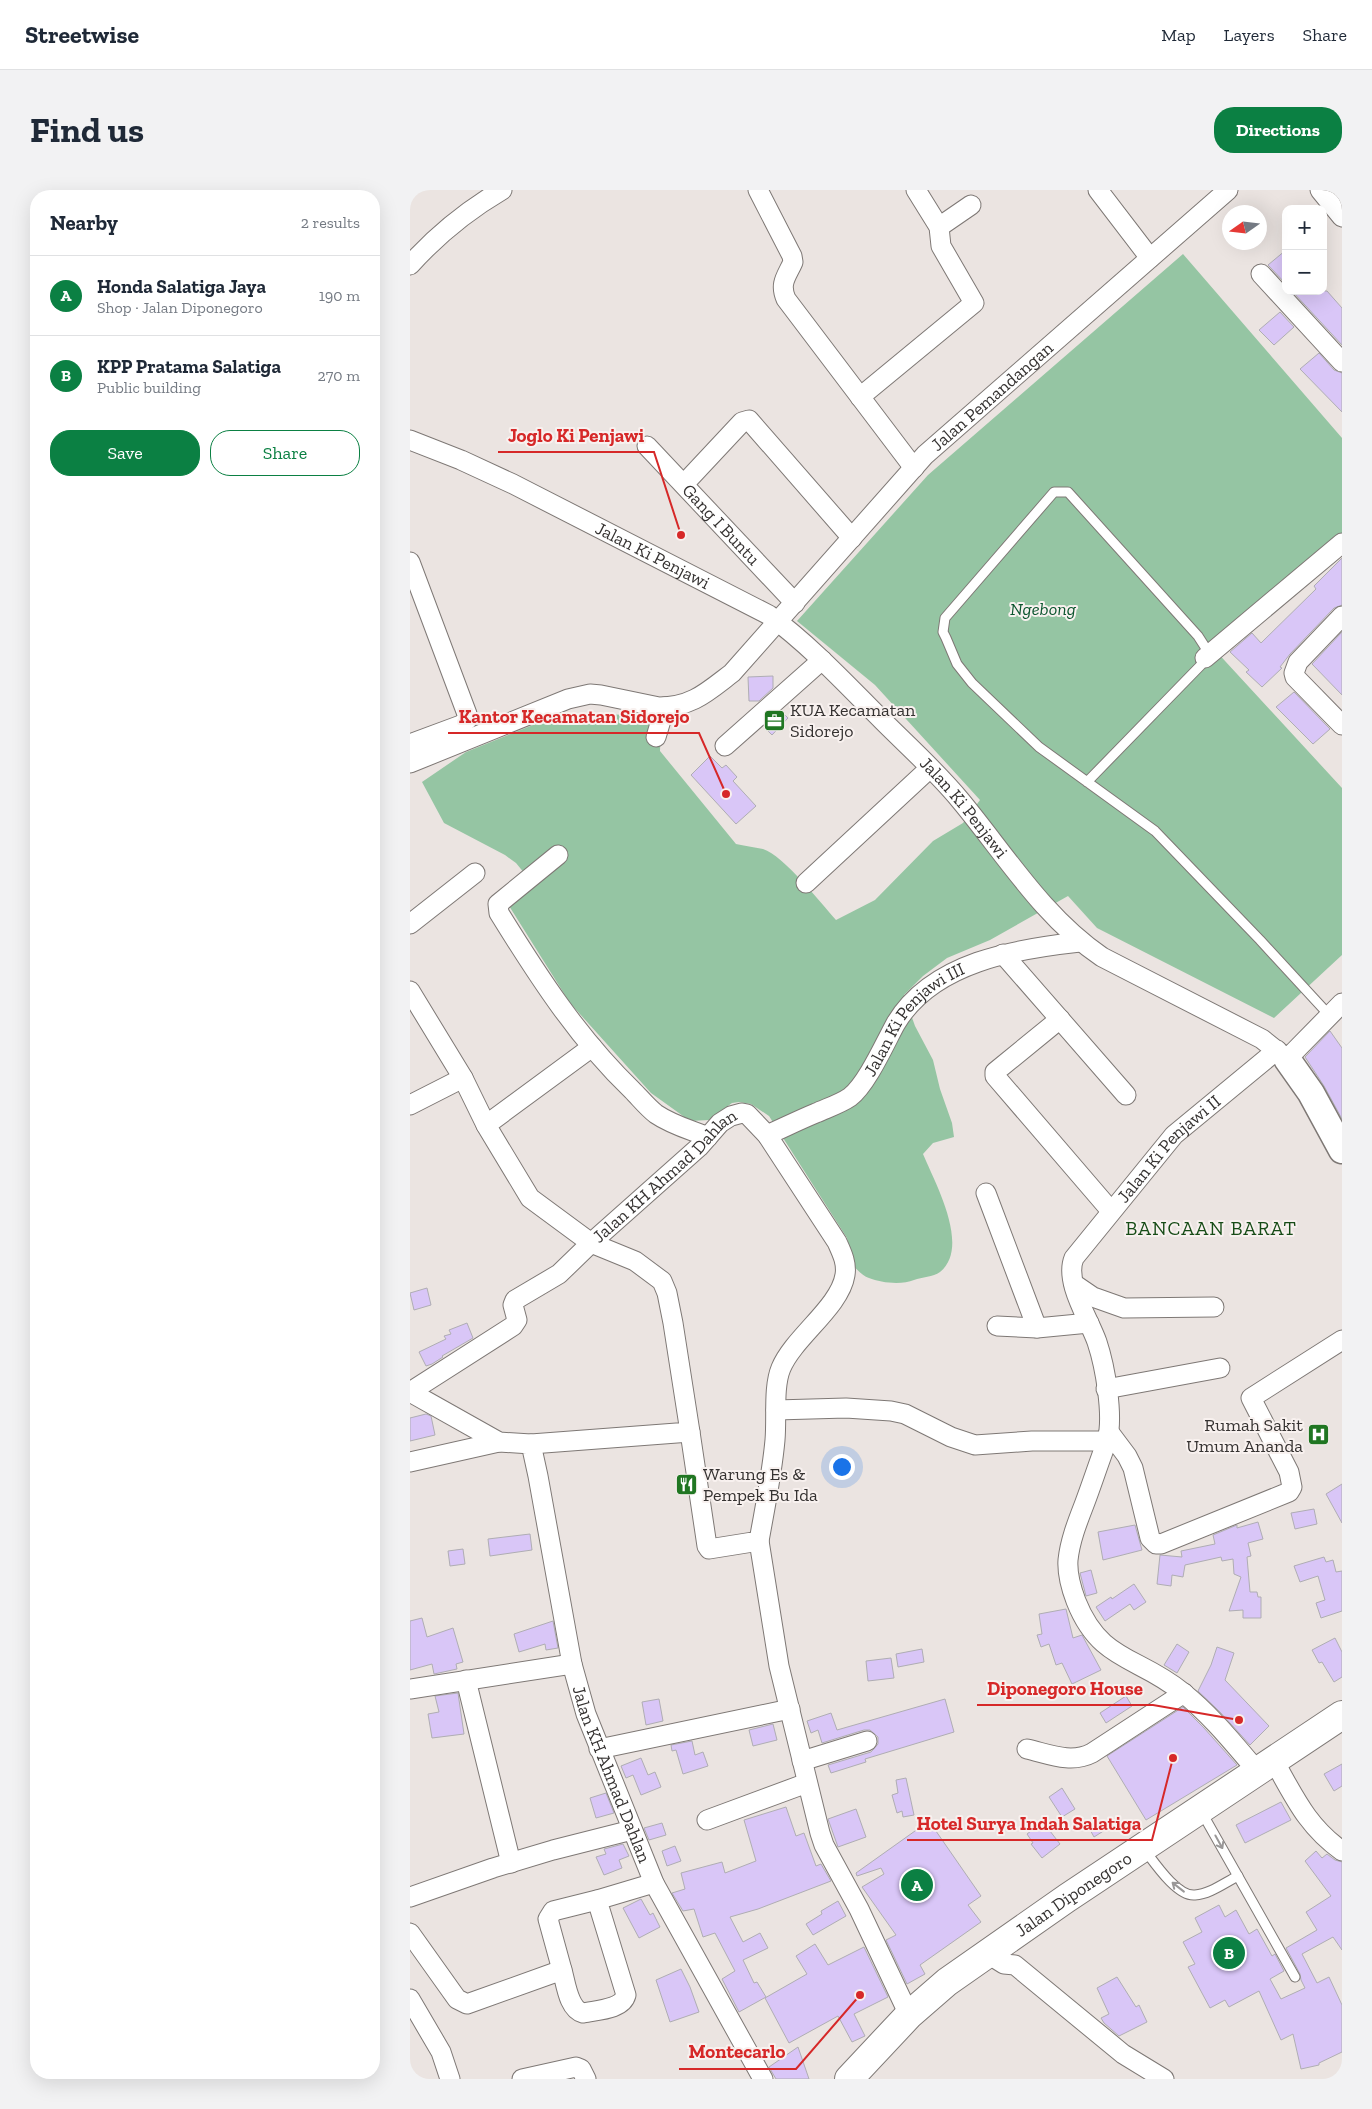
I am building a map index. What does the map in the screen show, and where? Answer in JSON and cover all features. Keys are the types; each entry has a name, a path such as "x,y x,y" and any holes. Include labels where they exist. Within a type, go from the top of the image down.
{"main road":[{"name":"Jalan Diponegoro","path":"849,2079 909,2015 947,1982 1066,1898 1342,1715"}],"street":[{"path":"412,257 486,199 502,190"},
{"path":"758,190 792,256 793,262 782,286 786,299 914,468"},
{"path":"860,397 973,306 974,300 941,246 939,228 916,190"},
{"path":"1098,190 1150,258"},
{"name":"Jalan Pemandangan","path":"665,707 688,703 698,698 732,673 925,455 1228,190"},
{"path":"1320,190 1342,218"},
{"path":"939,228 971,205"},
{"path":"1261,274 1342,362"},
{"path":"684,484 742,422 749,420 852,538"},
{"name":"Jalan Ki Penjawi","path":"410,440 461,460 513,484 769,616 806,643 958,798 1057,921 1080,942 1119,967 1262,1039 1282,1054 1311,1093 1342,1150"},
{"name":"Gang I Buntu","path":"647,446 795,603"},
{"path":"1206,658 1342,543"},
{"path":"410,562 467,714 466,720 461,725 410,744"},
{"path":"1342,616 1298,662 1294,673 1342,725"},
{"path":"725,746 822,660"},
{"path":"410,763 568,699 590,694 665,707 656,737"},
{"path":"806,883 930,768"},
{"path":"558,855 500,902 498,909 536,973 592,1047 612,1070 657,1114 676,1126 708,1136"},
{"path":"410,924 475,874"},
{"name":"Jalan Ki Penjawi III","path":"768,1135 851,1097 864,1081 903,1012 920,993 948,976 1003,954 1033,947 1080,942"},
{"path":"1003,954 1126,1095"},
{"path":"410,991 463,1078 486,1125 530,1198 591,1243 559,1274 515,1300 513,1305 517,1320 513,1326 410,1392 499,1442"},
{"name":"Jalan Ki Penjawi II","path":"1336,1009 1282,1054 1174,1135 1111,1211 1071,1264 1074,1284 1097,1342 1110,1411 1108,1436 1072,1536 1068,1561 1070,1586 1082,1616 1103,1644 1115,1653 1160,1676 1184,1693 1266,1766 1324,1838 1342,1851"},
{"path":"1060,1019 996,1072 995,1076 1111,1211"},
{"path":"486,1125 592,1047"},
{"path":"410,1105 463,1078"},
{"name":"Jalan KH Ahmad Dahlan","path":"742,1113 747,1114 768,1135 837,1242 846,1268 844,1282 833,1300 791,1351 780,1370 772,1470 759,1541 709,1549 667,1293 662,1281 635,1261 591,1243 726,1119 742,1113"},
{"path":"986,1193 1037,1328"},
{"path":"1074,1284 1093,1297 1124,1308 1214,1307"},
{"path":"997,1326 1037,1328 1088,1323"},
{"path":"776,1410 846,1408 891,1411 904,1414 951,1437 975,1445 1108,1436 1127,1456 1133,1468 1150,1538 1156,1544 1169,1541 1289,1492 1292,1487 1289,1472 1251,1398 1342,1340"},
{"path":"1106,1389 1220,1368"},
{"path":"410,1462 499,1442 531,1444 690,1432"},
{"name":"Jalan KH Ahmad Dahlan","path":"531,1444 572,1664 580,1697 599,1749 654,1883 763,2079"},
{"path":"759,1541 779,1666 824,1845 858,1909 909,2015"},
{"path":"410,1689 572,1664"},
{"path":"466,1680 511,1863"},
{"path":"1028,1749 1070,1759 1081,1758 1092,1754 1184,1693"},
{"path":"599,1749 790,1708"},
{"path":"802,1761 867,1741"},
{"path":"708,1820 807,1783"},
{"path":"410,1898 553,1850 632,1830"},
{"path":"597,1900 626,1991 625,1999 618,2005 583,2013 578,2012 573,2007 548,1919 550,1915 553,1912 654,1883"},
{"path":"410,1933 457,1999 465,2004 562,1970"},
{"path":"988,1954 1004,1964 1015,1966 1123,2054 1164,2079"},
{"path":"410,1999 441,2052 450,2079"},
{"path":"522,2079 576,2067 582,2069 586,2079"}],"lane":[{"path":"1087,782 1201,664 1206,658 1206,650 1198,636 1068,492 1054,492 945,618 943,632 957,664 972,683 1039,747 1087,782 1143,821 1336,1009"},
{"path":"1200,1809 1295,1977"},
{"path":"1142,1847 1158,1868 1173,1883 1184,1892 1193,1896 1208,1892 1238,1876"}],"green space":[{"name":"Ngebong","path":"1183,254 1342,438 1342,534 1214,649 1342,788 1342,955 1274,1018 1097,928 1068,896 990,940 947,958 923,976 904,995 915,1026 933,1060 940,1089 952,1123 954,1137 933,1143 923,1154 948,1214 952,1247 949,1261 940,1272 931,1276 892,1283 874,1280 864,1276 851,1264 847,1238 769,1116 751,1104 739,1102 732,1103 709,1120 690,1121 651,1093 570,1003 506,901 525,874 516,863 505,855 444,823 422,782 466,752 548,719 574,714 652,715 659,722 660,726 660,751 736,844 763,849 772,853 801,880 836,920 875,900 933,841 963,823 980,800 875,685 797,621 928,475"}],"building":[{"path":"1282,253 1282,280 1268,265"},
{"path":"1327,291 1342,308 1342,345 1296,295 1327,295"},
{"path":"1280,312 1294,327 1274,345 1259,330"},
{"path":"1319,353 1334,370 1342,373 1342,412 1300,369"},
{"path":"1342,558 1342,605 1334,608 1290,654 1280,667 1282,668 1262,687 1246,672 1249,670 1230,652 1252,633 1261,643 1316,589 1314,586"},
{"path":"1342,632 1342,695 1312,664"},
{"path":"773,676 773,688 759,701 749,701 748,677"},
{"path":"1294,692 1330,729 1313,744 1276,707"},
{"path":"781,711 788,718 772,735 764,727"},
{"path":"710,756 722,768 726,765 737,777 733,781 756,806 736,824 691,775"},
{"path":"1330,1031 1342,1048 1342,1119 1305,1057"},
{"path":"427,1288 431,1305 414,1310 410,1293"},
{"path":"467,1323 473,1338 426,1366 419,1352 446,1339 444,1336 451,1334 449,1330"},
{"path":"426,1414 431,1416 435,1435 410,1441 410,1418"},
{"path":"1342,1484 1342,1523 1326,1494"},
{"path":"1314,1509 1317,1524 1295,1529 1291,1513"},
{"path":"1258,1522 1263,1539 1248,1543 1251,1556 1247,1557 1250,1592 1257,1592 1258,1597 1261,1597 1261,1618 1243,1618 1243,1610 1229,1611 1241,1577 1234,1574 1233,1559 1222,1561 1221,1557 1185,1565 1183,1577 1172,1575 1171,1586 1157,1584 1160,1555 1182,1557 1181,1551 1215,1544 1213,1535 1237,1525 1237,1528"},
{"path":"1135,1525 1142,1550 1103,1560 1098,1532"},
{"path":"530,1534 532,1550 490,1556 488,1539"},
{"path":"463,1549 465,1564 450,1566 448,1551"},
{"path":"1324,1557 1326,1562 1333,1560 1336,1572 1342,1571 1342,1611 1321,1618 1316,1603 1325,1600 1318,1576 1300,1582 1294,1566"},
{"path":"1091,1570 1097,1593 1086,1596 1080,1573"},
{"path":"1134,1584 1146,1602 1134,1610 1130,1604 1105,1621 1096,1607"},
{"path":"1066,1609 1073,1638 1082,1635 1101,1670 1072,1684 1062,1663 1056,1665 1049,1644 1041,1647 1037,1635 1042,1634 1039,1614"},
{"path":"422,1618 427,1637 453,1628 463,1662 456,1664 457,1669 434,1674 432,1664 410,1670 410,1621"},
{"path":"553,1621 558,1648 546,1650 545,1644 519,1652 514,1634"},
{"path":"1335,1638 1342,1652 1342,1677 1334,1682 1322,1662 1319,1663 1312,1650"},
{"path":"1177,1644 1189,1652 1177,1673 1164,1665"},
{"path":"1217,1647 1234,1653 1225,1680 1269,1726 1250,1745 1198,1691 1211,1665"},
{"path":"922,1649 924,1662 898,1667 896,1654"},
{"path":"891,1658 894,1678 868,1681 866,1661"},
{"path":"458,1693 464,1734 432,1738 428,1714 439,1712 435,1696"},
{"path":"1126,1696 1132,1706 1106,1723 1100,1713"},
{"path":"659,1699 663,1721 646,1725 642,1702"},
{"path":"945,1699 954,1732 865,1759 866,1762 831,1773 828,1765 871,1752 878,1744 878,1737 870,1730 864,1730 822,1743 818,1730 811,1733 807,1721 831,1713 837,1730"},
{"path":"1183,1707 1237,1765 1146,1820 1107,1756"},
{"path":"773,1724 777,1740 753,1746 749,1730"},
{"path":"692,1741 695,1755 703,1752 708,1766 683,1774 676,1750 672,1751 671,1745"},
{"path":"641,1758 648,1775 655,1772 661,1787 641,1795 633,1775 626,1778 621,1766"},
{"path":"1342,1764 1342,1786 1334,1791 1324,1774"},
{"path":"906,1778 914,1815 903,1817 902,1811 897,1813 892,1795 898,1793 896,1780"},
{"path":"1062,1788 1075,1809 1062,1817 1049,1797"},
{"path":"606,1793 614,1813 596,1818 590,1798"},
{"path":"1281,1802 1291,1820 1245,1843 1236,1825"},
{"path":"786,1807 796,1836 804,1833 816,1866 821,1864 831,1881 758,1909 730,1917 743,1942 760,1933 768,1948 743,1960 754,1983 757,1982 766,1997 739,2012 722,1979 735,1971 715,1933 703,1937 694,1909 683,1911 672,1893 685,1889 681,1873 722,1862 725,1873 756,1861 744,1820"},
{"path":"856,1809 866,1837 838,1847 828,1819"},
{"path":"1098,1819 1105,1830 1094,1837 1088,1826"},
{"path":"929,1821 981,1896 968,1905 981,1922 920,1965 925,1974 907,1984 886,1940 896,1935 862,1887 884,1874 881,1868 857,1876 856,1873"},
{"path":"1043,1822 1060,1844 1042,1858 1031,1844 1033,1843 1027,1834"},
{"path":"662,1823 666,1835 649,1840 644,1828"},
{"path":"623,1844 629,1856 619,1860 622,1868 604,1875 596,1857 606,1854 604,1849"},
{"path":"675,1846 681,1861 667,1866 662,1851"},
{"path":"1316,1851 1322,1858 1327,1854 1335,1860 1342,1862 1342,1950 1333,1937 1302,1954 1317,1983 1329,1977 1342,2005 1342,2052 1319,2063 1319,2065 1301,2069 1293,2034 1281,2040 1259,1991 1229,2007 1225,2000 1210,2008 1188,1967 1195,1964 1183,1942 1202,1932 1195,1918 1219,1905 1225,1917 1236,1910 1249,1934 1257,1929 1272,1956 1275,1954 1284,1971 1270,1979 1281,1999 1305,1988 1286,1948 1317,1930 1306,1912 1331,1896 1305,1861"},
{"path":"641,1899 650,1915 653,1913 660,1927 639,1938 623,1908"},
{"path":"838,1901 846,1916 813,1935 806,1924 822,1914 821,1911"},
{"path":"815,1944 828,1965 864,1947 888,1997 854,2014 865,2036 852,2042 838,2016 789,2043 765,1998 807,1974 796,1956"},
{"path":"681,1969 699,2012 670,2022 656,1980"},
{"path":"1117,1977 1136,2007 1139,2005 1147,2022 1119,2036 1101,2018 1109,2014 1097,1988"},
{"path":"798,2047 809,2079 776,2079 769,2067"}],"place":[{"name":"Joglo Ki Penjawi","path":"681,535"},
{"name":"KUA Kecamatan Sidorejo","path":"774,720"},
{"name":"Kantor Kecamatan Sidorejo","path":"726,794"},
{"name":"Rumah Sakit Umum Ananda","path":"1319,1435"},
{"name":"Warung Es & Pempek Bu Ida","path":"687,1484"},
{"name":"Diponegoro House","path":"1239,1720"},
{"name":"Hotel Surya Indah Salatiga","path":"1173,1758"},
{"name":"Honda Salatiga Jaya","path":"917,1885"},
{"name":"KPP Pratama Salatiga","path":"1229,1953"},
{"name":"Montecarlo","path":"860,1995"}],"district":[{"name":"BANCAAN BARAT","path":"1211,1228"}]}
